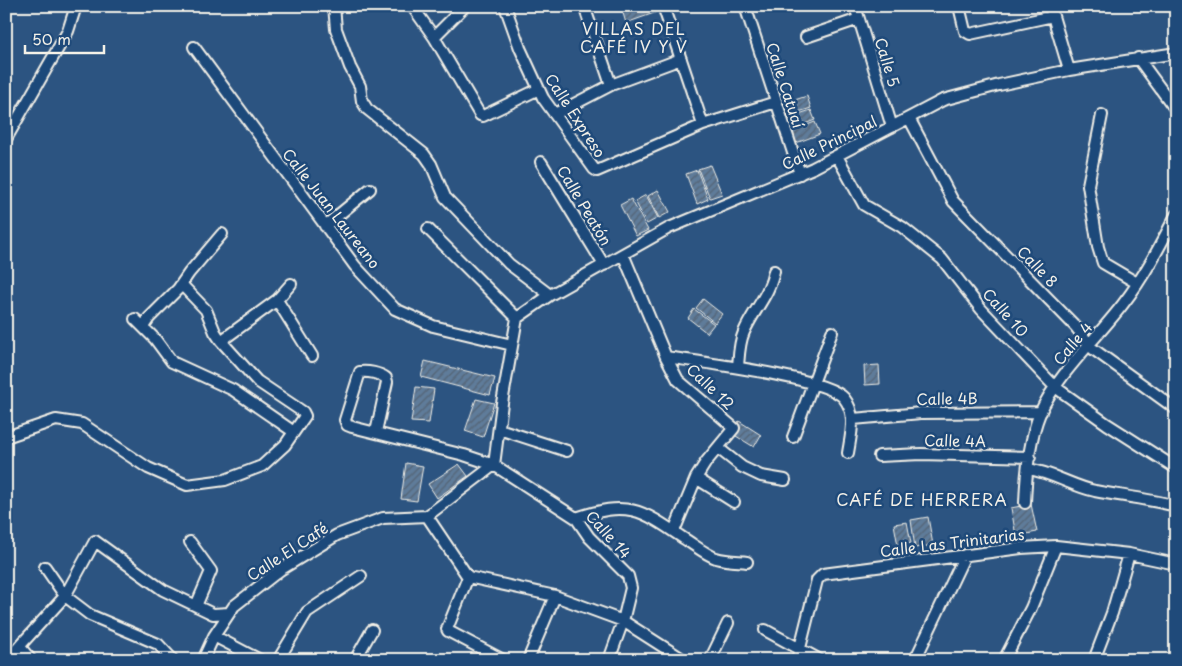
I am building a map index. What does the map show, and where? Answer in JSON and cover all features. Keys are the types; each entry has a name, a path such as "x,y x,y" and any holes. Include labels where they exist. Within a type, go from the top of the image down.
{"street":[{"path":"6,139 68,31 76,6"},
{"path":"334,6 336,29 350,67 360,86 362,101 367,110 424,154 431,164 445,197 450,204 509,264 550,295"},
{"path":"412,6 434,37 480,115 483,116 539,89"},
{"path":"434,37 465,6"},
{"name":"Calle Expreso","path":"505,6 520,48 539,89 554,114 596,171 703,125 776,102"},
{"path":"584,6 611,85"},
{"path":"663,6 703,125"},
{"name":"Calle Catuaí","path":"744,6 800,174"},
{"name":"Calle 5","path":"855,6 892,127"},
{"path":"959,6 965,31 970,34 1051,11 1069,70"},
{"path":"806,37 859,19"},
{"name":"Calle Juan Laureano","path":"194,47 355,266 395,308 433,326 512,345"},
{"name":"Calle Principal","path":"517,318 550,295 669,228 800,174 943,100 999,85 1069,70 1176,53"},
{"path":"1138,58 1176,110"},
{"path":"554,114 611,85 681,59"},
{"path":"1102,115 1088,185 1098,247 1104,263 1137,283"},
{"name":"Calle 8","path":"909,118 952,201 1075,326 1090,345 1176,409"},
{"name":"Calle 10","path":"837,156 864,205 902,227 942,260 981,309 1055,387 1107,424 1176,468"},
{"name":"Calle Peatón","path":"541,162 604,265"},
{"path":"325,226 370,189"},
{"name":"Calle 4","path":"1025,503 1026,479 1036,425 1041,412 1055,387 1124,303 1160,247 1176,216"},
{"path":"428,230 517,318 498,429 494,465 428,516 468,577 555,596 623,621 670,656 684,660"},
{"path":"143,327 149,318 182,284 222,234"},
{"name":"Calle 12","path":"623,254 666,357 678,380 734,428 706,462 696,478 674,531"},
{"path":"738,367 739,346 744,331 765,297 774,271"},
{"path":"6,437 56,420 82,424 148,468 187,485 225,480 262,466 285,445 304,416 303,412 257,381 221,341 206,310 182,284"},
{"path":"221,341 277,300 291,284"},
{"path":"277,300 312,356"},
{"path":"135,319 172,362 233,390 294,432"},
{"path":"793,437 832,332"},
{"path":"666,357 738,367 814,384 833,391 843,397 853,419 848,453"},
{"name":"Calle 14","path":"376,432 387,382 386,378 382,375 360,372 345,420 347,424 352,427 464,455 494,465 576,518 588,537 628,576 631,588 623,621 609,660"},
{"name":"Calle 4B","path":"853,419 921,413 1041,412"},
{"path":"498,429 567,451"},
{"path":"718,448 742,467 761,476 785,480"},
{"name":"Calle 4A","path":"879,456 921,454 1030,457"},
{"path":"1028,469 1038,470 1093,490 1152,499 1176,506"},
{"path":"696,478 734,502"},
{"path":"576,518 595,512 625,508 645,514 716,558 747,562"},
{"name":"Calle El Café","path":"203,660 214,636 234,606 280,570 337,535 383,518 428,516"},
{"path":"7,660 65,596 95,541 164,590 213,614 229,613"},
{"path":"190,542 211,572 196,606"},
{"path":"1004,660 1031,608 1056,546"},
{"name":"Calle Las Trinitarias","path":"797,660 817,580 823,574 1021,548 1056,546 1129,554 1176,564"},
{"path":"1094,660 1112,613 1129,554"},
{"path":"915,660 966,555"},
{"path":"45,566 65,596 90,615 158,644 173,660"},
{"path":"278,660 307,612 361,576"},
{"path":"468,577 447,629 502,660"},
{"path":"528,660 555,596"},
{"path":"710,660 728,623"},
{"path":"355,660 372,630"},
{"path":"765,630 820,660"},
{"path":"214,636 260,660"},
{"path":"20,647 31,660"}],"building":[{"path":"634,6 655,6 657,12 626,23 622,10"},
{"path":"807,96 811,108 786,116 782,104"},
{"path":"811,110 815,120 791,129 787,118"},
{"path":"815,122 820,134 796,143 791,131"},
{"path":"710,165 722,194 710,198 698,169"},
{"path":"697,170 708,199 697,204 686,174"},
{"path":"658,190 670,212 659,218 648,196"},
{"path":"646,195 658,218 647,224 635,201"},
{"path":"631,199 648,230 636,236 620,205"},
{"path":"703,299 722,314 715,323 696,308"},
{"path":"694,309 714,324 707,333 688,318"},
{"path":"425,361 495,378 490,395 421,377"},
{"path":"879,365 880,384 865,385 864,366"},
{"path":"416,387 434,389 429,423 411,422"},
{"path":"476,399 494,403 483,437 465,431"},
{"path":"739,421 761,435 754,447 731,433"},
{"path":"406,463 423,466 417,501 401,499"},
{"path":"459,464 468,476 437,498 428,484"},
{"path":"1031,504 1037,532 1016,536 1011,508"},
{"path":"928,517 933,545 915,548 911,520"},
{"path":"907,522 911,543 898,546 894,524"}],"district":[{"name":"VILLAS DEL CAFÉ IV Y V","path":"634,37"},
{"name":"CAFÉ DE HERRERA","path":"922,499"}]}
